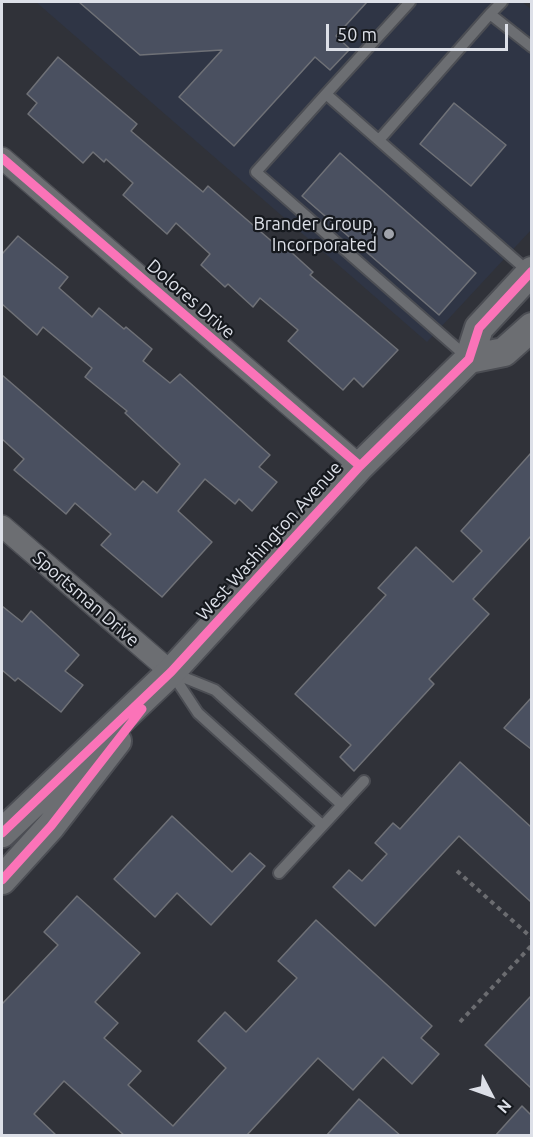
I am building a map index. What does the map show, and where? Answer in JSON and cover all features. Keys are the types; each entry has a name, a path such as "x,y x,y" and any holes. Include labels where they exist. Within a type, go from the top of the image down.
{"main road":[{"name":"West Washington Avenue","path":"2,833 171,672 360,466 469,359 479,328 531,272"},
{"path":"469,359 504,352 531,327"},
{"name":"West Washington Avenue","path":"2,880 51,826 171,672"}],"street":[{"name":"Dolores Drive","path":"2,158 360,466"},
{"name":"Sportsman Drive","path":"2,526 171,672"}],"lane":[{"path":"410,2 256,172 469,359"},
{"path":"379,140 502,2"},
{"path":"490,14 531,47"},
{"path":"326,94 531,272"},
{"path":"171,672 215,690 341,804"},
{"path":"171,672 198,712 322,825"},
{"path":"279,873 364,781"}],"path":[{"path":"458,871 531,938"},
{"path":"460,1022 531,945"}],"shaded area":[{"path":"36,2 522,2 532,10 531,230 427,342"}],"building":[{"path":"79,2 367,2 336,36 350,49 330,70 315,57 234,146 179,97 222,50 140,55"},
{"path":"58,57 137,124 131,131 203,192 208,186 276,245 279,241 313,272 310,275 398,350 363,387 354,378 343,390 288,341 298,330 260,298 253,307 228,284 225,287 201,265 210,254 176,223 167,234 123,195 133,183 106,159 104,162 93,152 83,163 28,114 37,103 27,94"},
{"path":"454,103 506,145 471,186 420,144"},
{"name":"Brander Group, Incorporated","path":"340,153 476,273 439,315 302,196"},
{"path":"18,236 68,277 59,288 92,317 99,308 124,329 126,327 152,349 143,361 170,383 180,374 270,455 259,467 277,482 252,511 239,499 235,504 205,479 178,511 212,542 162,597 101,545 111,534 75,503 66,514 14,470 24,459 2,439 2,375 135,490 143,481 157,493 180,464 125,413 127,411 85,377 92,368 43,327 37,335 2,304 2,254"},
{"path":"531,453 531,536 473,599 489,614 429,679 434,684 354,771 340,757 351,745 295,694 386,595 378,588 416,547 453,582 482,551 461,531"},
{"path":"2,606 22,622 31,611 79,655 65,671 83,685 61,712 18,678 15,681 2,670"},
{"path":"531,698 531,749 504,728"},
{"path":"460,762 531,827 531,902 459,836 375,926 333,887 349,870 362,881 387,854 375,843 393,823 400,829"},
{"path":"172,816 232,872 250,853 265,866 211,925 177,893 155,917 114,879"},
{"path":"77,896 140,953 95,1002 118,1023 104,1038 141,1071 128,1085 173,1126 226,1068 198,1041 225,1012 246,1032 297,978 278,961 316,920 432,1026 421,1038 439,1054 412,1084 383,1057 353,1090 318,1058 246,1136 125,1136 64,1081 34,1114 57,1136 2,1136 2,1004 58,945 44,932"},
{"path":"531,996 531,1088 485,1045"},
{"path":"359,1099 401,1136 326,1136"},
{"path":"522,1106 531,1115 531,1136 495,1136"}],"cycle path":[{"path":"2,158 360,466"},
{"path":"2,833 171,672 360,466 469,359 479,328 532,271"},
{"path":"2,880 51,826 142,709"}],"place":[{"name":"Brander Group, Incorporated","path":"389,234"}]}
